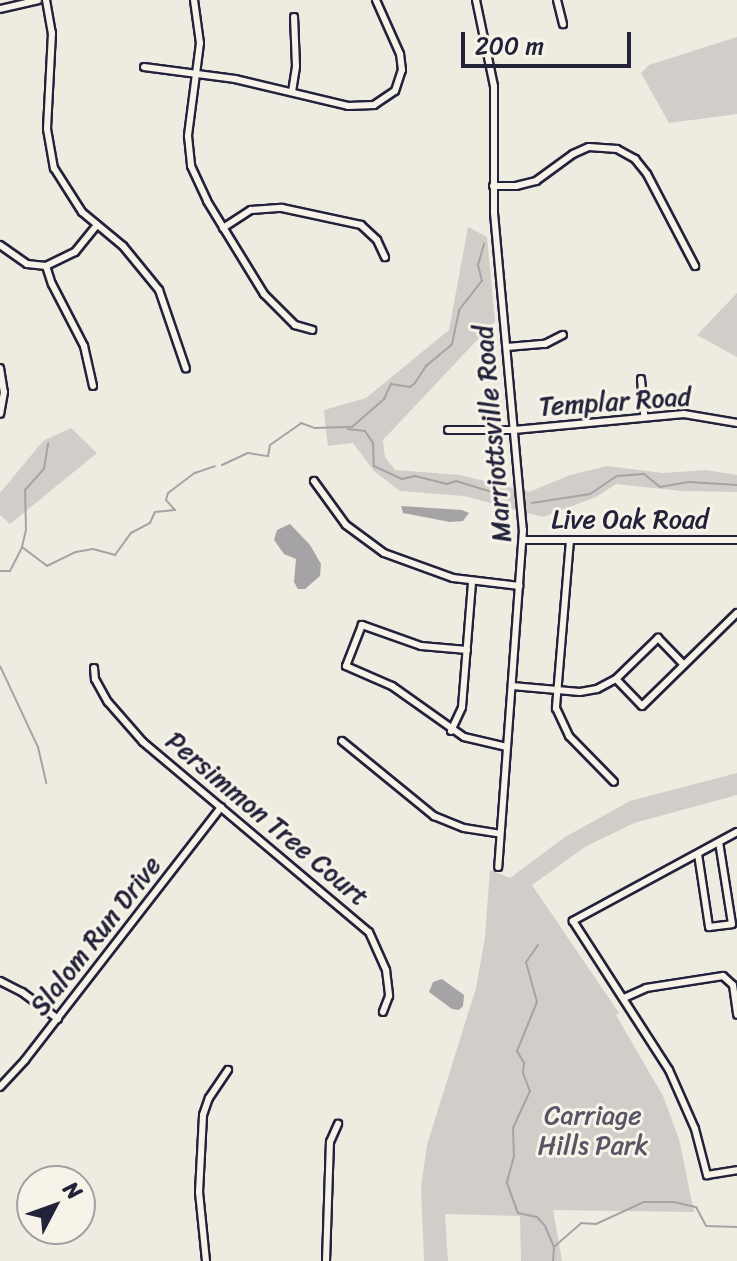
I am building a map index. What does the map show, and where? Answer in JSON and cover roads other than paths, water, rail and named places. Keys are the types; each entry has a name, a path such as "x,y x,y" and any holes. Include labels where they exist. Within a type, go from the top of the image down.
{"street":[{"path":"0,9 38,0"},
{"path":"46,0 52,33 47,129 54,168 70,197 140,263 159,290 186,369"},
{"path":"194,0 200,43 188,136 191,166 223,228 274,304 295,325 312,330"},
{"path":"144,67 196,74 365,108 385,101 395,91 402,70 400,54 376,0"},
{"name":"Marriottsville Road","path":"476,0 494,86 493,186 523,540 498,867"},
{"path":"557,0 563,24"},
{"path":"292,92 297,56 294,17"},
{"path":"493,186 516,186 536,181 573,154 589,147 617,149 635,159 647,174 695,266"},
{"path":"223,228 251,210 282,208 361,225 377,240 385,257"},
{"path":"0,245 27,264 46,266 75,252 97,225"},
{"path":"46,266 84,346 93,386"},
{"path":"507,347 545,344 563,335"},
{"path":"0,368 4,392 0,414"},
{"path":"641,379 644,417"},
{"name":"Templar Road","path":"448,430 514,430 699,414 737,423"},
{"path":"314,481 346,525 373,546 472,583 520,586"},
{"name":"Live Oak Road","path":"523,540 737,540"},
{"path":"570,540 556,708 561,724 614,782"},
{"path":"451,731 462,707 472,583"},
{"path":"616,679 642,706 737,613"},
{"path":"467,650 421,646 362,625 346,666 392,686 451,731 480,742 507,747"},
{"path":"512,686 597,689 616,679 658,638 684,665"},
{"name":"Persimmon Tree Court","path":"94,668 99,689 126,724 369,932 386,970 389,996 383,1012"},
{"path":"342,741 434,816 464,828 500,834"},
{"name":"Slalom Run Drive","path":"0,1087 58,1019 221,807"},
{"path":"737,832 573,921 624,998 683,1098 707,1175 737,1170"},
{"path":"698,854 709,927 732,924 719,842"},
{"path":"624,998 646,988 723,976 733,985 737,1015"},
{"path":"0,981 22,992 58,1019"},
{"path":"206,1261 199,1192 203,1115 209,1098 228,1070"},
{"path":"326,1261 330,1142 338,1124"}],"waterway":[{"path":"222,465 248,453 268,456 270,445 301,423 315,428 352,427 384,399 391,384 410,387 415,383 426,366 452,344 459,310 482,281 478,265 484,244"},
{"path":"348,429 365,431 373,443 374,466 402,479 415,476 447,484 456,481 508,497"},
{"path":"22,547 26,530 25,490 44,469 48,443"},
{"path":"0,571 10,571 22,547 47,566 76,552 93,549 115,555 131,533 150,523 155,512 175,510 166,500 168,493 195,473 215,466"},
{"path":"532,503 590,494 617,476 644,474 660,487 689,482 737,485"},
{"path":"0,666 38,747 46,783"},
{"path":"538,945 526,962 537,1002 517,1051 524,1063 523,1073 530,1091 513,1128 514,1156 507,1183 518,1213 537,1217 545,1226 554,1247 553,1261"},
{"path":"555,1246 581,1223 596,1224 644,1202 674,1202 696,1207 706,1226 737,1227"}],"park label":[{"name":"Carriage Hills Park","path":"593,1131"}]}
